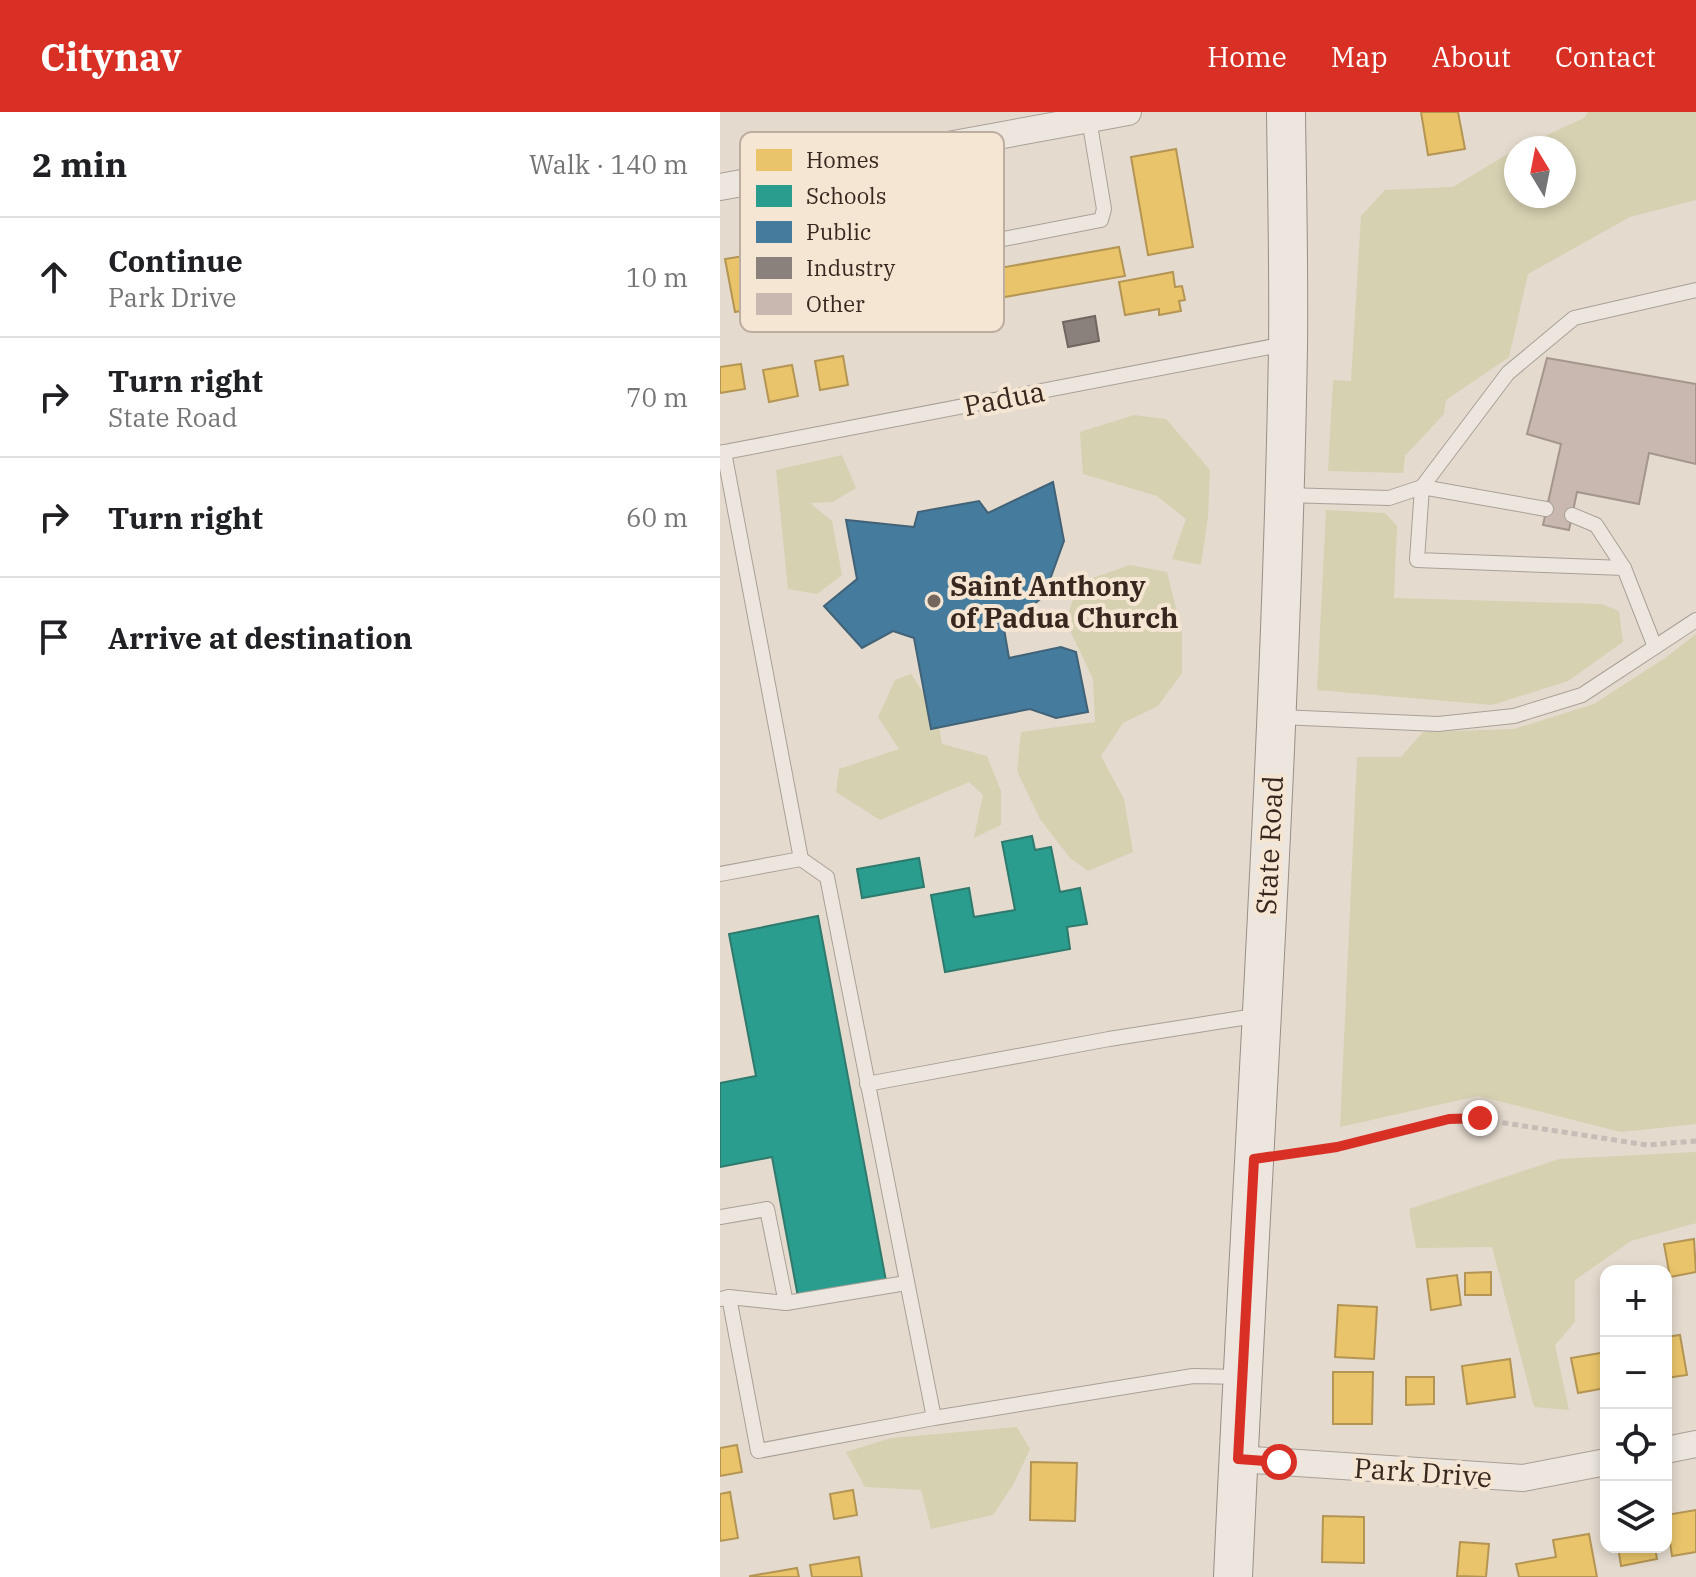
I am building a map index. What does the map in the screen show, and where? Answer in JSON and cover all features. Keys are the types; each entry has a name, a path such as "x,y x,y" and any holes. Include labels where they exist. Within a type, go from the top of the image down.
{"main road":[{"name":"State Road","path":"1233,1577 1262,1015 1284,495 1288,343 1286,112"}],"street":[{"path":"1004,133 1074,118 1128,112"},
{"path":"720,187 740,183"},
{"path":"1672,1449 1696,1444"},
{"name":"Park Drive","path":"1238,1459 1523,1478 1600,1463"}],"lane":[{"path":"1004,239 1101,220 1104,209 1074,118"},
{"path":"1624,568 1417,560 1422,487 1508,373 1574,318 1696,290"},
{"name":"Padua","path":"722,452 1288,343"},
{"path":"722,452 801,859 827,877 934,1418"},
{"path":"1284,495 1389,498 1422,487 1546,509"},
{"path":"1572,515 1596,525 1624,568 1655,647"},
{"path":"1275,717 1438,724 1514,716 1582,695 1696,620"},
{"path":"720,874 801,859"},
{"path":"867,1084 1109,1039 1262,1015"},
{"path":"720,1217 767,1209 786,1303"},
{"path":"906,1283 786,1303 724,1298 758,1451 934,1418 1193,1376 1243,1377"}],"path":[{"path":"1254,1159 1337,1147 1466,1117 1647,1145 1696,1141"}],"shaded area":[{"path":"1588,112 1696,112 1696,200 1630,217 1528,274 1509,357 1446,400 1444,414 1405,456 1403,473 1328,471 1333,380 1351,381 1361,216 1385,190 1453,187 1504,156 1504,208 1576,208 1576,136 1545,136 1584,118"},
{"path":"1134,415 1166,419 1210,470 1208,517 1201,565 1172,559 1186,519 1157,496 1083,474 1080,432"},
{"path":"842,455 856,488 833,502 810,503 832,521 842,575 817,594 788,589 776,470"},
{"path":"1326,510 1385,513 1397,526 1394,598 1602,604 1619,611 1623,642 1568,681 1492,705 1317,690"},
{"path":"1130,565 1167,572 1182,633 1182,673 1158,706 1123,723 1101,756 1124,799 1133,852 1088,871 1070,858 1040,819 1017,771 1021,732 1095,722 1093,679 1066,622 1078,583"},
{"path":"1696,634 1696,1124 1621,1132 1478,1096 1340,1127 1357,757 1401,757 1423,732 1514,729 1594,704"},
{"path":"911,674 936,712 942,744 987,756 1001,791 1001,825 974,838 983,795 969,782 880,820 836,792 839,769 899,749 878,717 895,680"},
{"path":"1696,1152 1696,1223 1631,1241 1575,1280 1575,1322 1555,1345 1569,1410 1534,1407 1492,1247 1416,1248 1409,1209 1559,1159"},
{"path":"1017,1427 1030,1449 1013,1485 993,1515 931,1529 921,1490 865,1487 846,1452 891,1438"}],"building: Homes":[{"path":"1421,112 1458,112 1465,149 1428,155"},
{"path":"1176,149 1193,247 1148,255 1131,157"},
{"path":"1119,247 1125,276 1004,297 1004,267"},
{"path":"740,257 740,311 735,312 725,259"},
{"path":"1173,272 1175,287 1182,286 1185,300 1179,301 1181,311 1159,315 1159,309 1125,315 1119,282"},
{"path":"843,356 848,385 820,390 815,361"},
{"path":"741,364 745,389 720,393 720,367"},
{"path":"792,365 798,396 769,402 763,370"},
{"path":"1694,1239 1696,1272 1672,1277 1672,1265 1668,1265 1664,1244"},
{"path":"1491,1272 1491,1295 1465,1295 1465,1273"},
{"path":"1457,1275 1461,1305 1431,1310 1427,1279"},
{"path":"1338,1305 1377,1307 1374,1359 1335,1357"},
{"path":"1680,1335 1687,1375 1672,1377 1672,1336"},
{"path":"1600,1353 1600,1389 1578,1393 1571,1358"},
{"path":"1510,1359 1515,1397 1467,1404 1462,1366"},
{"path":"1333,1372 1373,1372 1372,1424 1333,1424"},
{"path":"1406,1377 1434,1377 1434,1404 1406,1405"},
{"path":"737,1445 742,1472 720,1476 720,1448"},
{"path":"1031,1462 1077,1463 1075,1521 1030,1520"},
{"path":"853,1490 857,1515 834,1519 830,1494"},
{"path":"730,1492 738,1538 720,1541 720,1494"},
{"path":"1696,1510 1696,1552 1672,1556 1672,1514"},
{"path":"1323,1516 1364,1517 1364,1563 1322,1562"},
{"path":"1589,1534 1597,1577 1519,1577 1516,1564 1556,1557 1553,1540"},
{"path":"1460,1542 1489,1544 1486,1577 1457,1576"},
{"path":"1619,1553 1656,1553 1657,1559 1621,1566"},
{"path":"859,1557 862,1577 812,1577 810,1565"},
{"path":"797,1568 799,1577 750,1577 750,1576"}],"building: Schools":[{"path":"1032,836 1035,850 1051,847 1060,892 1080,888 1087,924 1067,927 1070,949 945,972 931,895 969,888 974,917 1015,910 1002,842"},
{"path":"919,858 924,887 862,898 857,869"},
{"path":"818,916 886,1281 798,1297 772,1157 720,1167 720,1083 756,1076 729,934"}],"building: Public":[{"name":"Saint Anthony of Padua Church","path":"1053,482 1064,541 1044,596 1004,629 1009,658 1061,647 1076,652 1088,712 1056,718 1030,709 931,729 914,638 893,631 862,648 824,606 857,579 846,520 914,527 918,512 979,501 988,513"}],"building: Industry":[{"path":"1095,316 1099,341 1068,347 1063,322"}],"building: Other":[{"path":"1547,358 1696,384 1696,464 1649,453 1639,504 1577,492 1569,530 1543,525 1561,444 1527,434"}],"place":[{"name":"Saint Anthony of Padua Church","path":"934,601"}],"route":[{"path":"1279,1462 1238,1459 1254,1159 1337,1147 1449,1119 1480,1118"}]}
